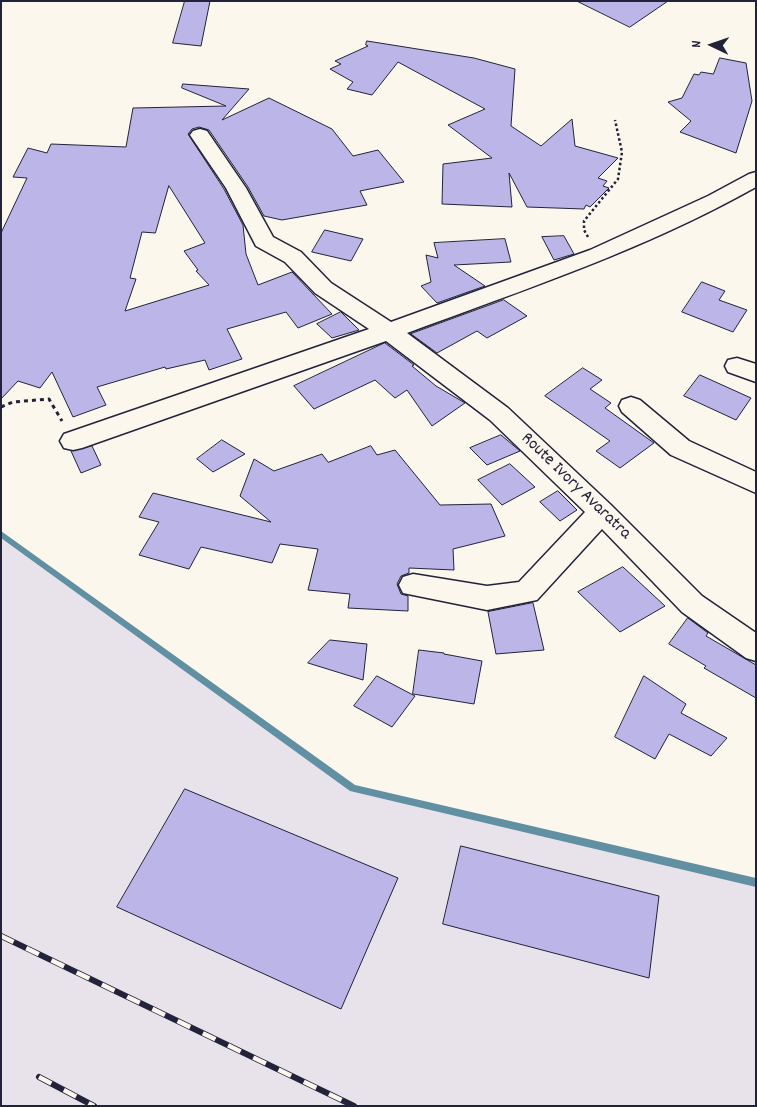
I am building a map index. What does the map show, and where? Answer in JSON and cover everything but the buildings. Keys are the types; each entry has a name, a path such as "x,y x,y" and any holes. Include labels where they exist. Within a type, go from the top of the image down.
{"street":[{"name":"Route Ivory Avaratra","path":"200,135 236,188 264,241 293,257 323,288 389,331 499,414 602,512 692,604 756,649"},
{"path":"73,441 389,331 598,255 715,201 756,178"},
{"path":"631,406 680,448 756,482"},
{"path":"413,585 486,598 527,592 602,512"}],"path":[{"path":"598,255 584,230 584,221 618,179 622,152 615,120"},
{"path":"1,407 13,402 49,399 73,441"}],"shaded area":[{"path":"1,533 356,788 756,883 756,1106 1,1106"}],"waterway":[{"path":"1,534 353,788 756,883"}],"railway":[{"path":"1,936 354,1106"},
{"path":"39,1077 94,1106"}]}
